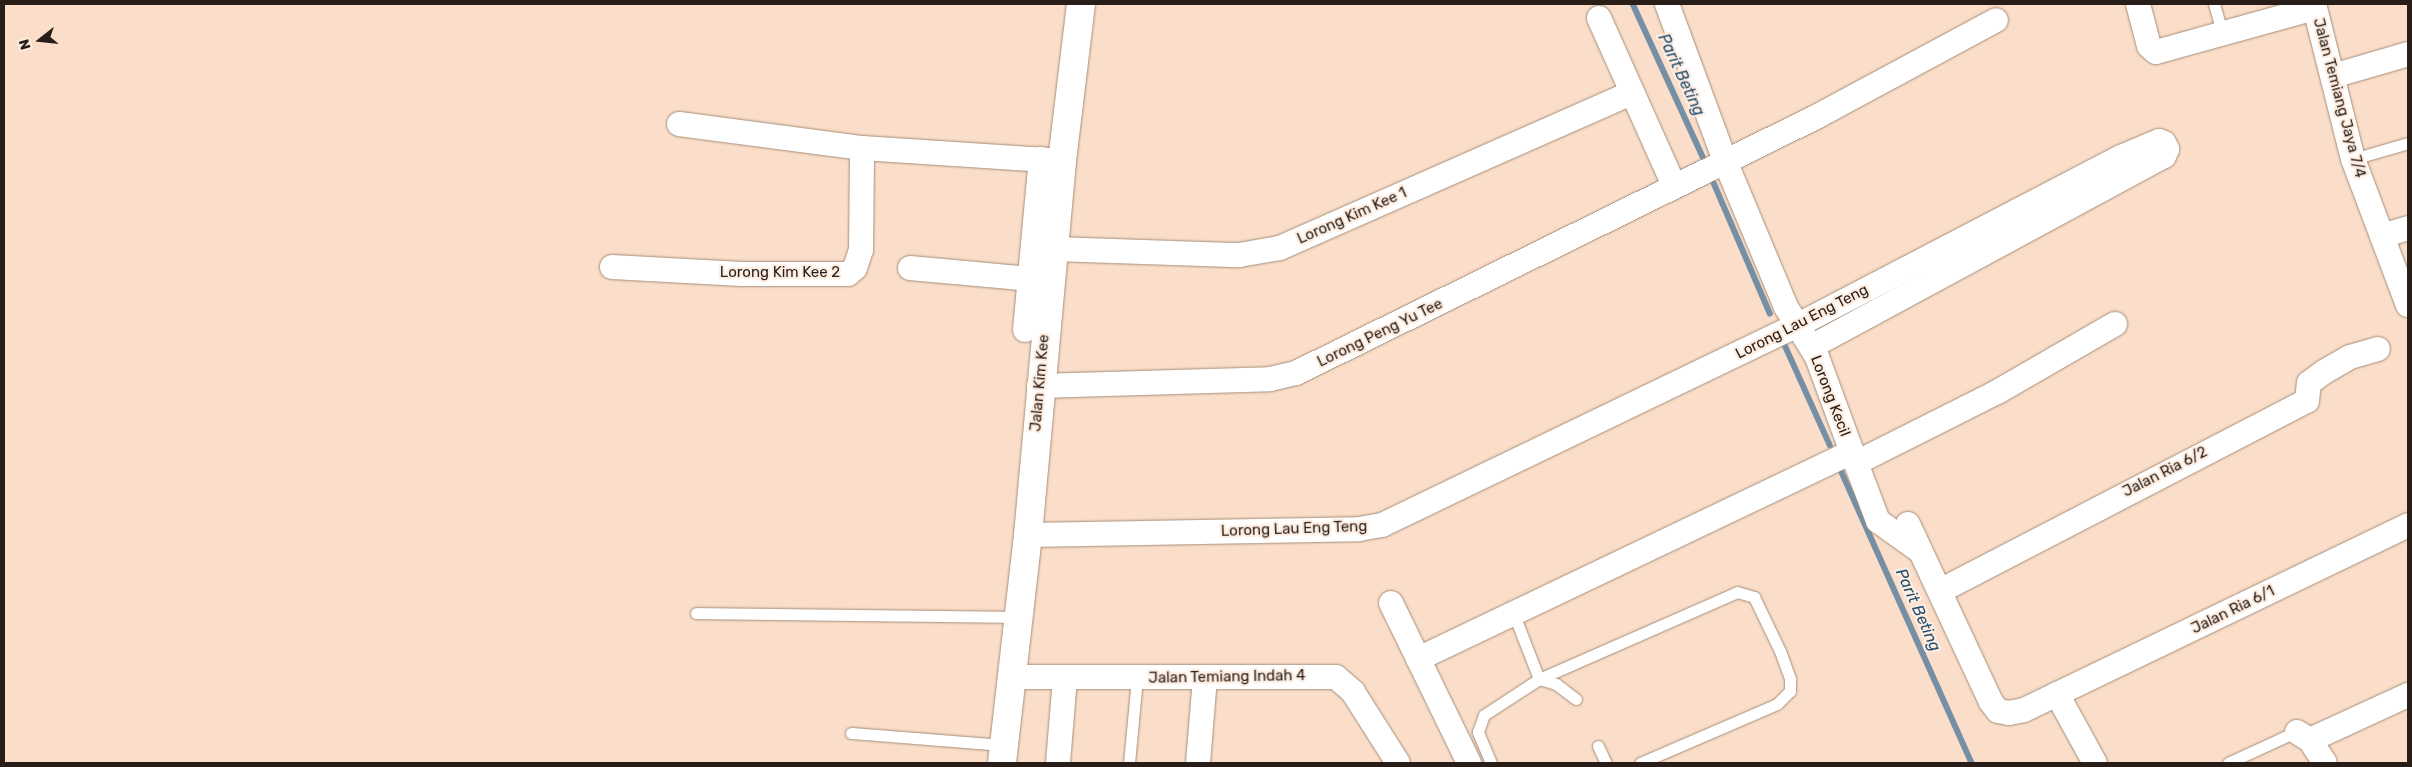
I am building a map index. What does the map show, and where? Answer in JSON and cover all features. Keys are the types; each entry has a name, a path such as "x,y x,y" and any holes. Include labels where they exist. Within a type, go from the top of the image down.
{"street":[{"name":"Jalan Kim Kee","path":"1003,754 1028,535 1039,386 1039,279 1054,249 1051,160 1081,4"},
{"name":"Lorong Kecil","path":"1667,4 1701,173 1786,307 1785,331 1811,347 1842,458 1878,521 1922,552"},
{"path":"2138,4 2149,46 2156,52 2223,35 2314,6"},
{"name":"Jalan Temiang Jaya 7/4","path":"2314,6 2354,159 2408,305"},
{"path":"1598,18 1632,93 1701,173"},
{"name":"Lorong Peng Yu Tee","path":"1039,386 1270,379 1296,373 1818,116 1996,20"},
{"path":"2332,76 2408,54"},
{"name":"Lorong Kim Kee 1","path":"1054,249 1239,255 1280,248 1632,93"},
{"path":"678,124 862,148 1051,160 1039,279 1025,330"},
{"name":"Lorong Lau Eng Teng","path":"1028,535 1359,529 1382,525 1785,331 2121,157 2159,141 2164,143 2167,149 2164,156 1811,347"},
{"name":"Lorong Kim Kee 2","path":"612,267 742,274 848,274 855,268 862,250 862,148"},
{"path":"2382,236 2408,228"},
{"path":"910,268 1039,279"},
{"path":"1418,659 1512,612 1842,458 1999,391 2114,324"},
{"name":"Jalan Ria 6/2","path":"1940,591 2307,401 2309,383 2324,372 2350,357 2378,349"},
{"path":"1908,524 1940,591"},
{"name":"Jalan Ria 6/1","path":"1940,591 1991,702 1998,710 2008,713 2024,710 2408,525"},
{"path":"1390,603 1469,763"},
{"name":"Jalan Temiang Indah 4","path":"1011,677 1336,677 1353,692 1398,763"},
{"path":"1058,763 1065,678"},
{"path":"1198,763 1205,678"},
{"path":"2058,694 2094,763"},
{"path":"2324,763 2303,736 2408,695"}],"lane":[{"path":"2214,4 2223,35"},
{"path":"2354,159 2408,143"},
{"path":"1491,763 1478,732 1484,715 1539,679 1737,592 1754,596 1780,651 1790,678 1790,691 1777,704 1640,763"},
{"path":"1512,612 1539,679"},
{"path":"696,613 1018,617"},
{"path":"1130,763 1136,678"},
{"path":"1539,679 1556,684 1576,699"},
{"path":"851,733 1003,754"},
{"path":"2228,763 2303,736"},
{"path":"1598,746 1606,763"}],"waterway":[{"name":"Parit Beting","path":"1633,4 1703,157"},
{"name":"Parit Beting","path":"1714,183 1770,313"},
{"name":"Parit Beting","path":"1784,343 1830,445"},
{"name":"Parit Beting","path":"1840,468 1972,763"}]}
